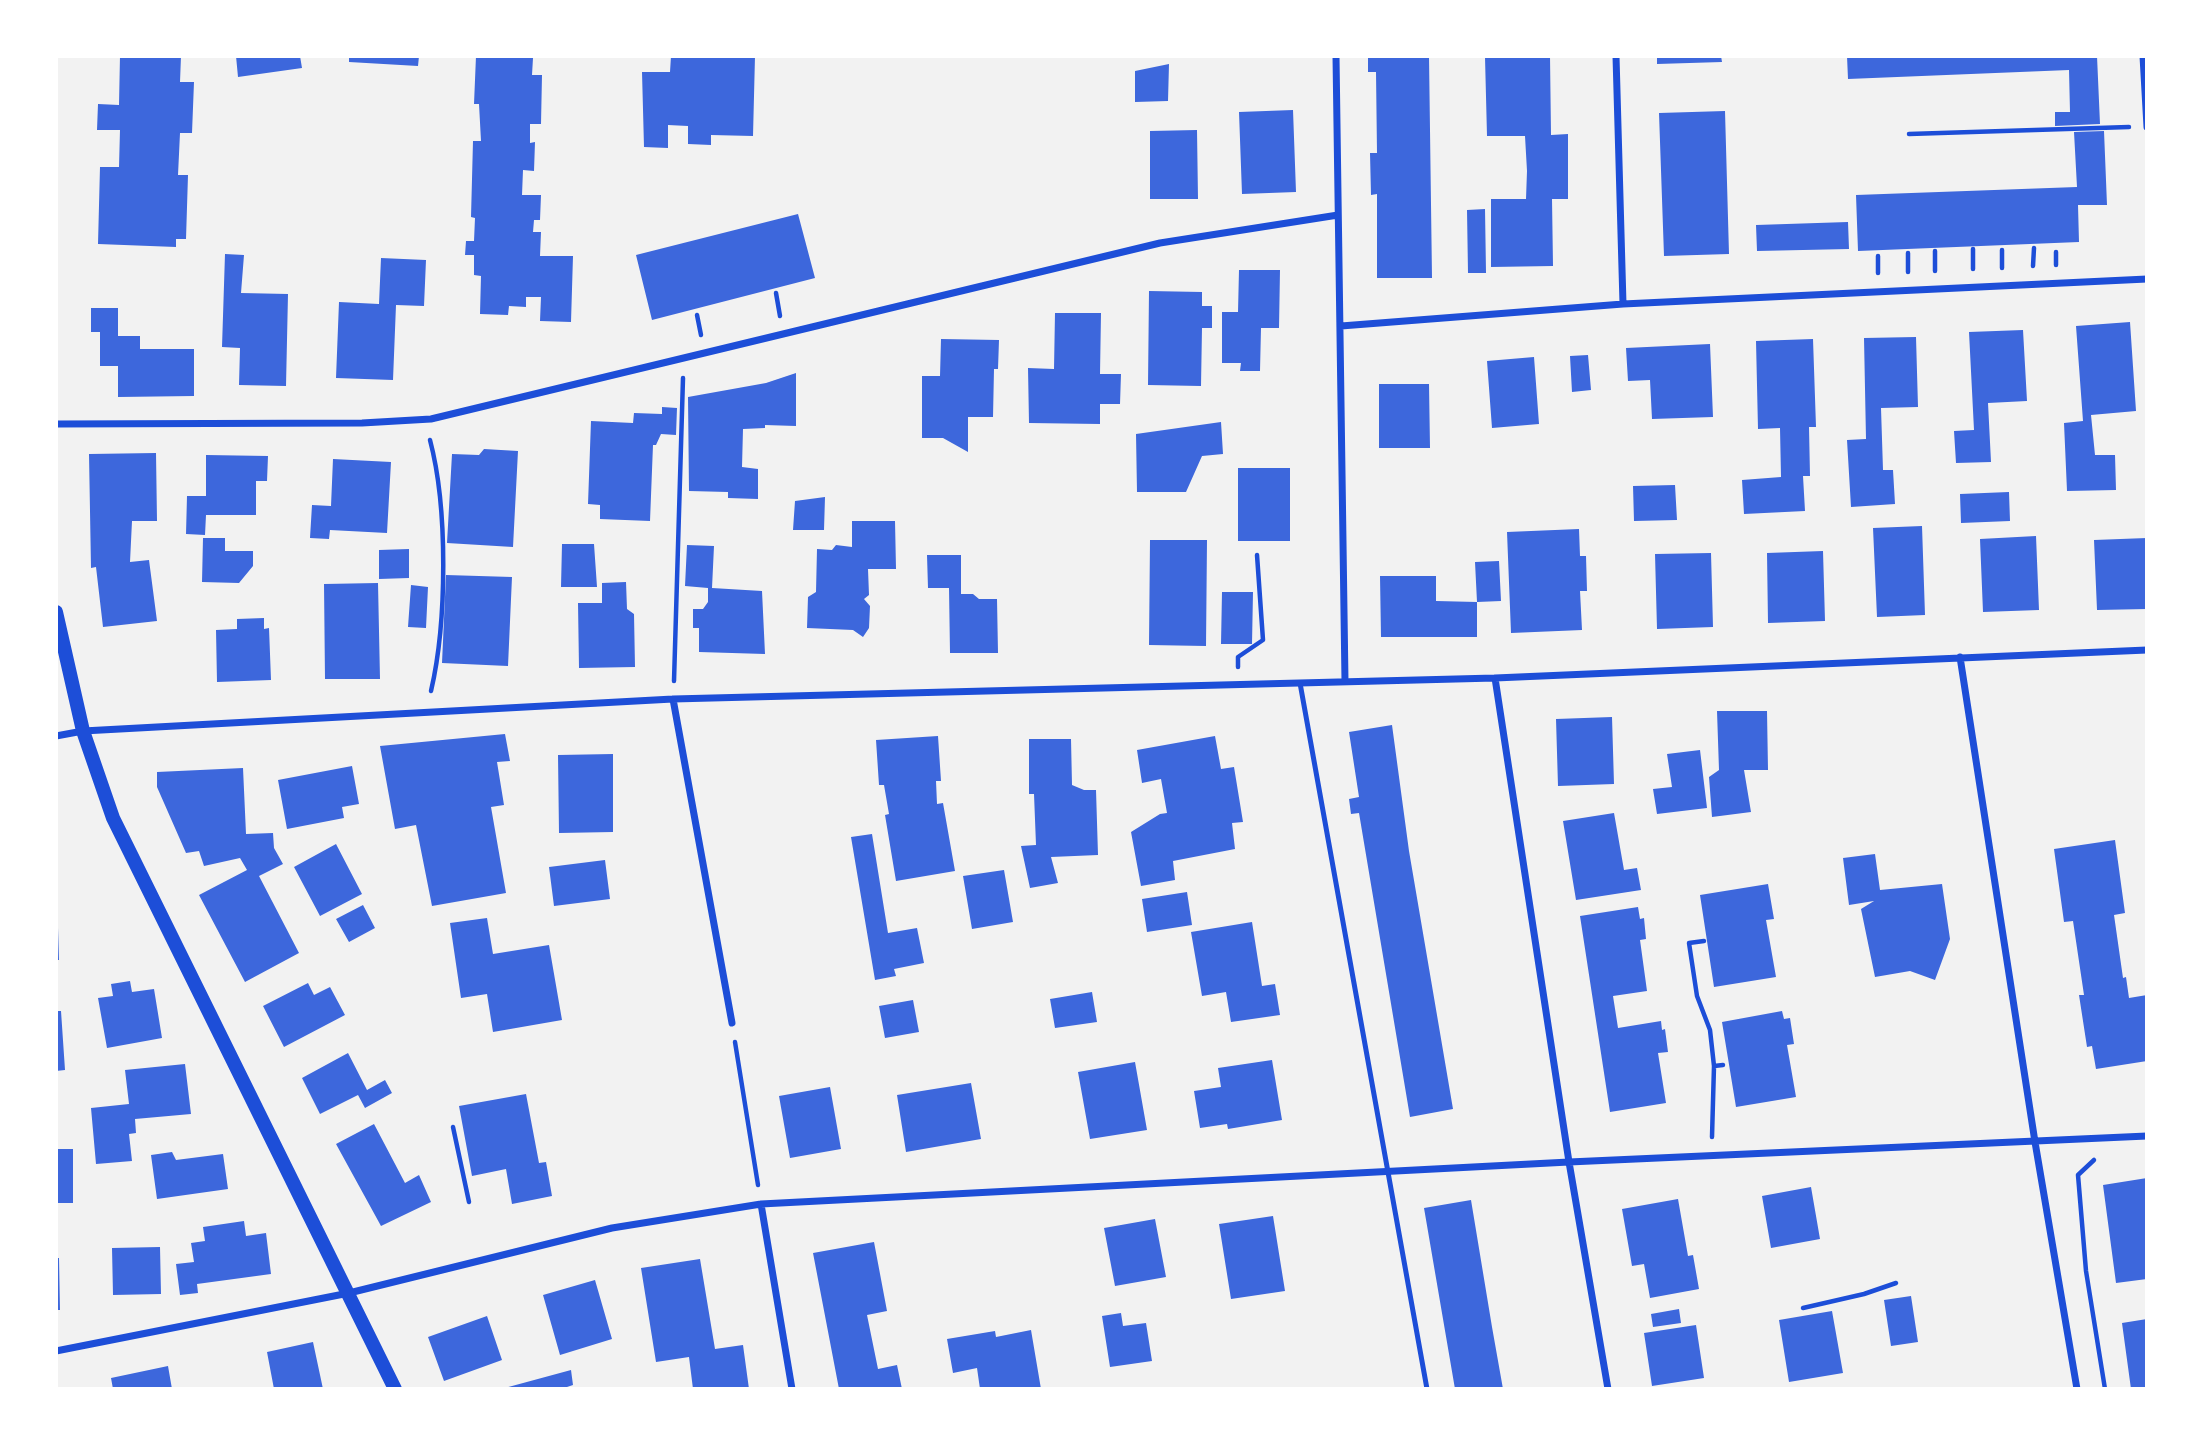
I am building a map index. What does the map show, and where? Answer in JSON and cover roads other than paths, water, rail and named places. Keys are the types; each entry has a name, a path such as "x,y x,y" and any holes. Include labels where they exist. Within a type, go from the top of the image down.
{"main road":[{"path":"56,612 83,731 119,830 395,1389"}],"street":[{"path":"1336,56 1345,681"},
{"path":"1616,56 1623,303"},
{"path":"2143,56 2147,127"},
{"path":"56,424 350,423 422,419 1160,243 1338,215"},
{"path":"1341,326 1623,303 2147,279"},
{"path":"56,736 83,731 673,699 1494,678 2147,650"},
{"path":"1960,657 2035,1142 2077,1389"},
{"path":"1494,678 1569,1162 1608,1389"},
{"path":"673,699 732,1023"},
{"path":"56,1352 349,1293 612,1228 761,1203 2147,1136"},
{"path":"761,1203 792,1389"}],"lane":[{"path":"1300,683 1390,1171 1427,1389"}]}
